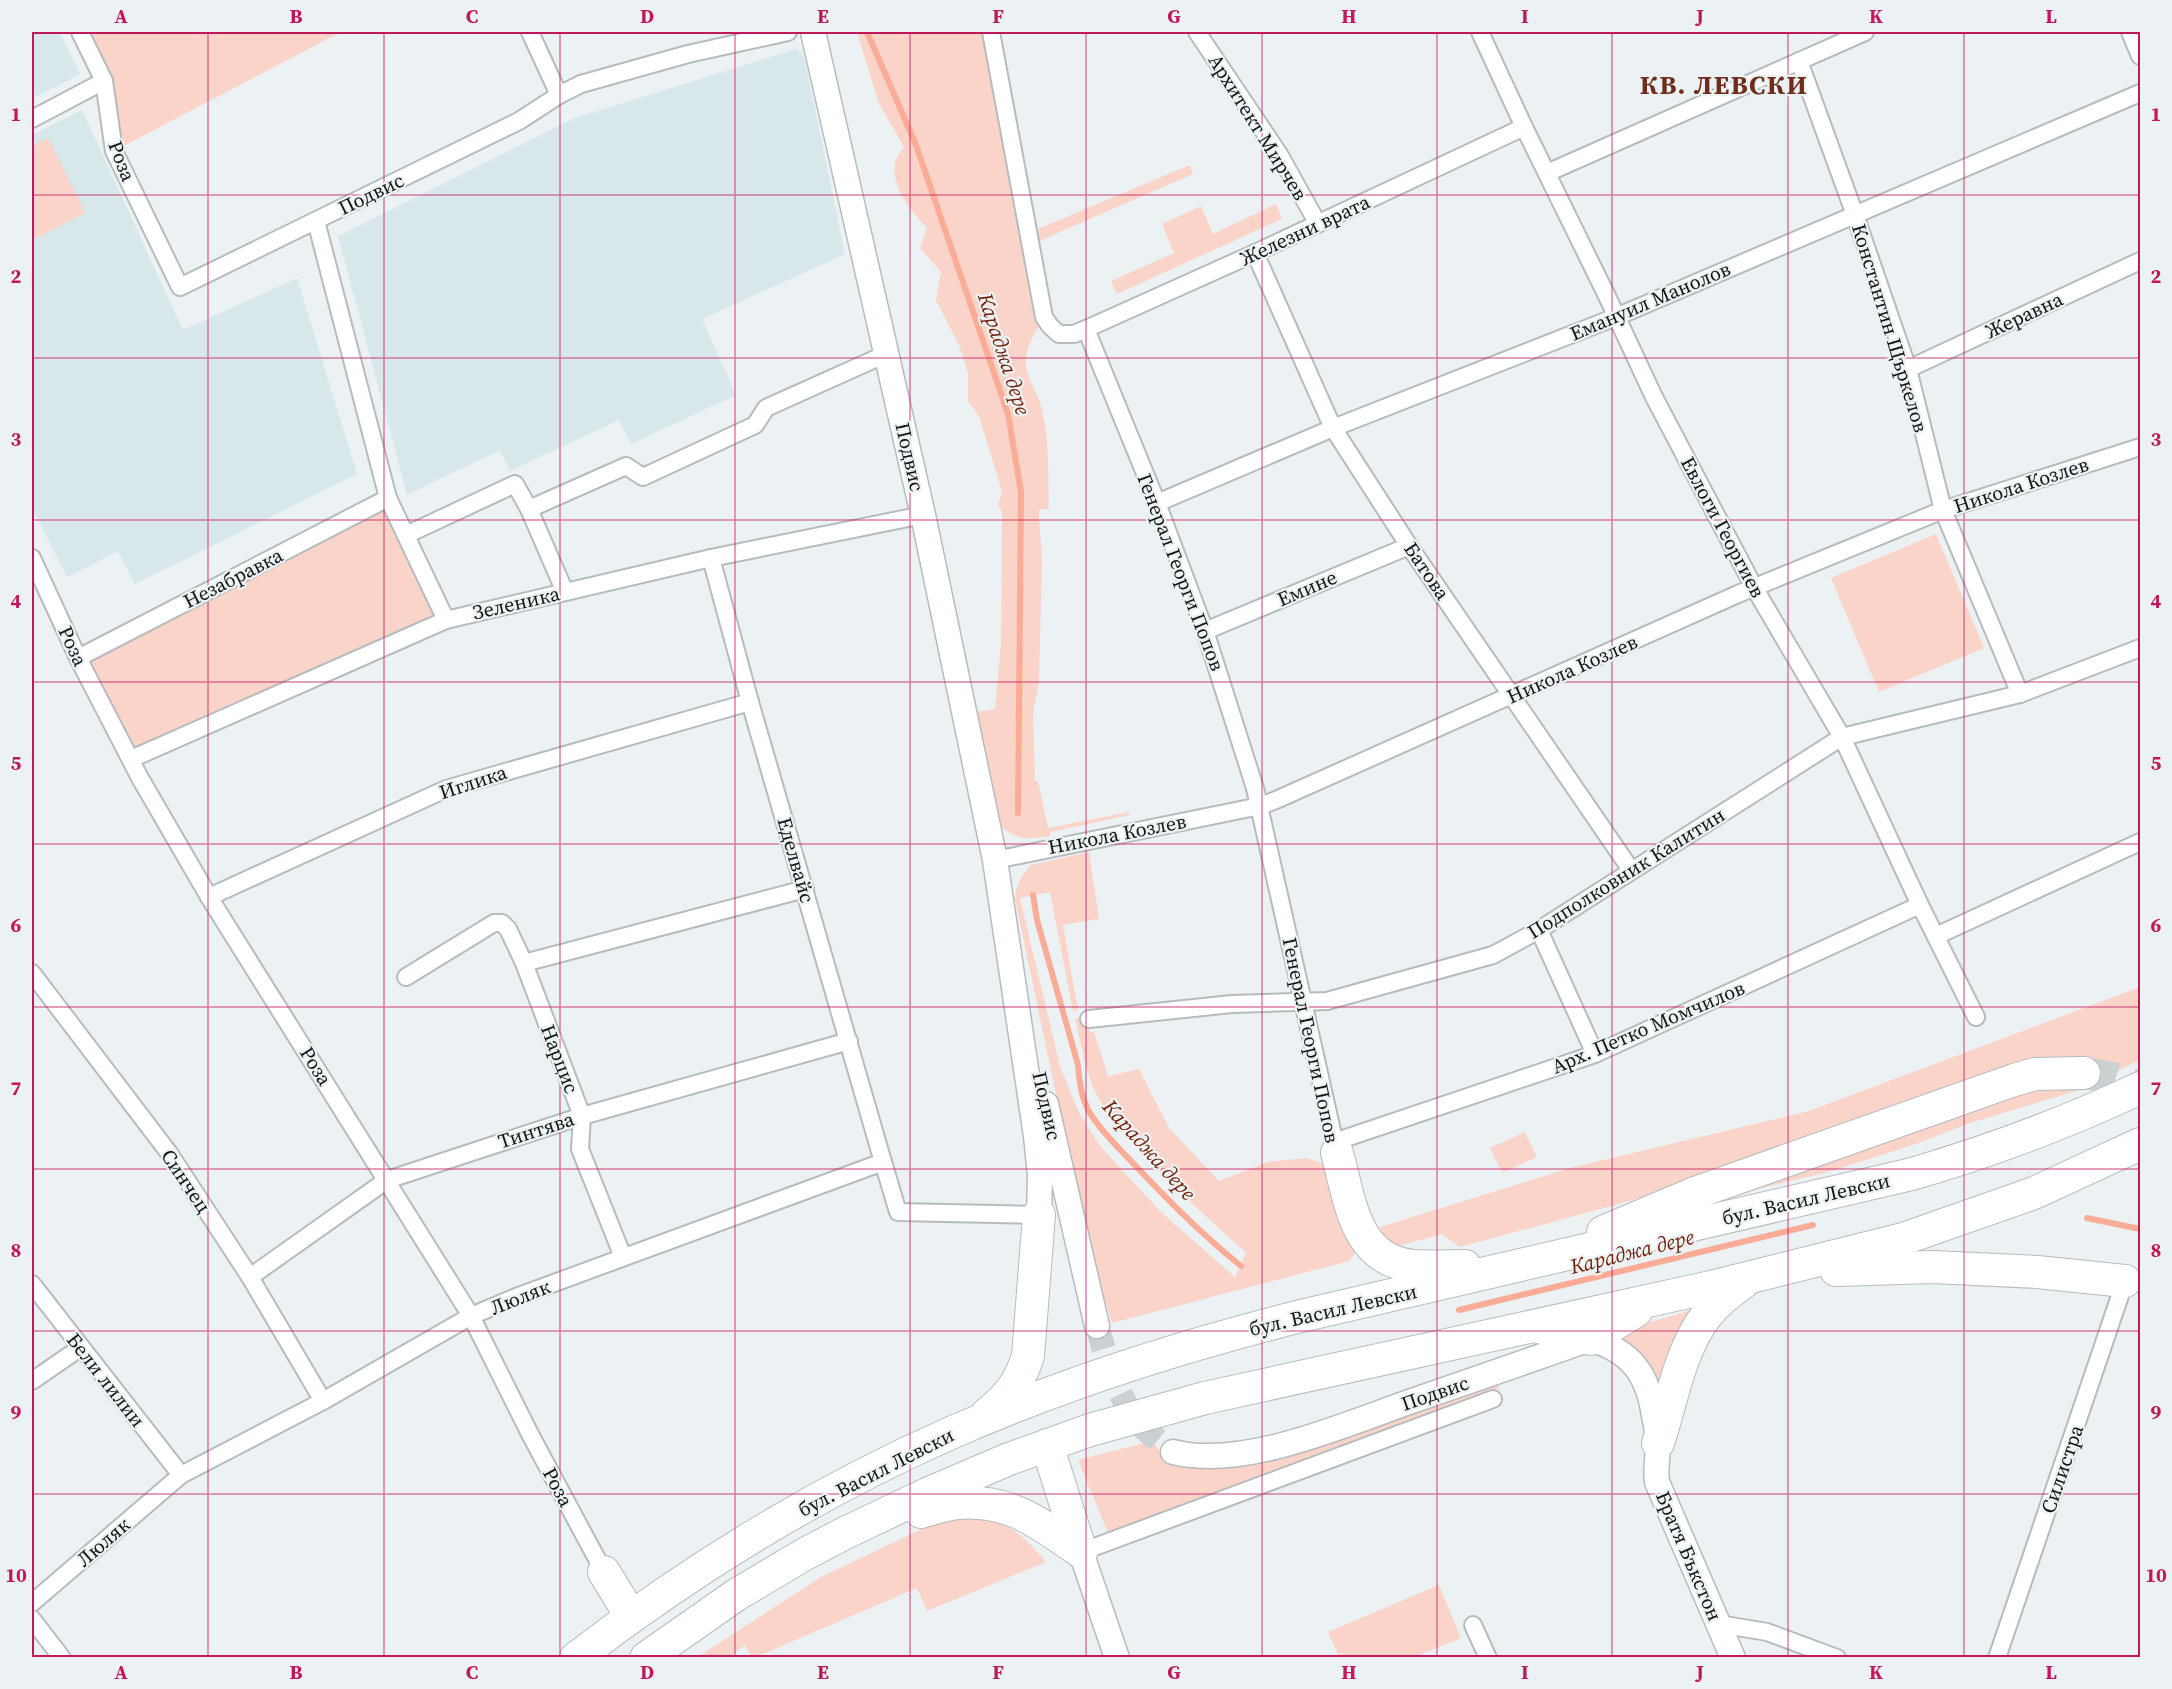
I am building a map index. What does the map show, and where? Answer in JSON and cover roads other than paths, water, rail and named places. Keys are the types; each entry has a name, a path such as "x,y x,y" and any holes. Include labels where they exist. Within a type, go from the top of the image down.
{"highway":[{"path":"1335,1148 1361,1232 1372,1249 1383,1256 1413,1266 1527,1264 1670,1202 2014,1080 2035,1074 2084,1072"},
{"name":"бул. Васил Левски","path":"576,1658 631,1616 730,1552 809,1505 902,1456 977,1422 1125,1367 1215,1338 1869,1184 1940,1165 2047,1129 2140,1088"},
{"name":"бул. Васил Левски","path":"657,1654 768,1575 845,1533 927,1494 1047,1445 1193,1401 1762,1275 1903,1239 1993,1209 2073,1177 2140,1144"},
{"path":"977,1422 1006,1398 1022,1374 1028,1356 1039,1215"},
{"path":"1658,1443 1678,1374 1698,1329 1715,1306 1762,1275 1933,1267 2037,1272 2133,1282"},
{"path":"1529,1326 1552,1329 1590,1339 1656,1298"},
{"path":"1047,1445 1081,1552"},
{"path":"845,1533 956,1503 992,1503 1023,1514 1081,1552"},
{"path":"604,1572 631,1616"}],"street":[{"name":"Роза","path":"80,32 104,81 114,152 180,287"},
{"path":"530,32 559,94"},
{"name":"Подвис","path":"180,287 519,121 559,94 580,84 688,54 788,32"},
{"name":"Подвис","path":"813,32 1003,858 1000,885 1036,1136 1040,1175 1039,1215"},
{"path":"991,32 1044,317 1059,334 1074,334 1086,329"},
{"name":"Архитект Мирчев","path":"1197,32 1279,154 1318,224"},
{"name":"Евлоги Георгиев","path":"1480,32 1654,397 1755,589 1842,737 1920,905 1976,1017"},
{"path":"1547,173 1865,32"},
{"path":"2130,32 2140,56"},
{"name":"Константин Щъркелов","path":"1799,61 1908,369 1943,510 2020,694"},
{"path":"32,118 104,81"},
{"name":"Емануил Манолов","path":"1158,503 1333,428 1616,317 2140,93"},
{"name":"Железни врата","path":"1086,329 1255,254 1524,127"},
{"path":"316,221 388,498 446,620"},
{"name":"Батова","path":"1255,254 1333,428 1499,680 1512,695 1631,870"},
{"name":"Жеравна","path":"1908,369 2140,261"},
{"name":"Генерал Георги Попов","path":"1086,329 1158,503 1205,630 1260,806 1335,1148"},
{"path":"529,509 626,466 643,477 755,425 766,408 886,354"},
{"name":"Никола Козлев","path":"1003,858 1260,806 1738,594 1755,589 1943,510 2140,447"},
{"path":"406,535 515,484 529,509 565,592"},
{"name":"Незабравка","path":"78,658 388,498"},
{"name":"Зеленика","path":"131,759 446,620 711,558 923,515"},
{"name":"Емине","path":"1205,630 1409,546"},
{"name":"Роза","path":"32,558 78,658 131,759 209,897 471,1316 531,1436 604,1572"},
{"name":"Еделвайс","path":"711,558 750,702 883,1162"},
{"name":"Подполковник Калитин","path":"1089,1019 1192,1008 1327,1001 1493,955 1539,930 1842,737 2020,694 2140,648"},
{"name":"Иглика","path":"209,897 446,789 750,702"},
{"path":"1936,936 2140,842"},
{"name":"Подвис","path":"1000,885 1039,1071 1097,1326"},
{"path":"524,963 805,889"},
{"name":"Арх. Петко Момчилов","path":"1335,1148 1595,1054 1920,905"},
{"name":"Нарцис","path":"406,977 494,923 502,923 508,929 524,963 582,1116 580,1149 623,1257"},
{"path":"1539,930 1595,1054"},
{"name":"Синчец","path":"32,976 169,1153 250,1277 323,1401"},
{"name":"Тинтява","path":"250,1277 387,1180 582,1116 849,1041"},
{"path":"883,1162 898,1212 1039,1215"},
{"name":"Люляк","path":"32,1604 181,1476 323,1401 471,1316 623,1257 883,1162"},
{"name":"Силистра","path":"1997,1658 2133,1282"},
{"name":"Бели лилии","path":"32,1284 181,1476"},
{"name":"Подвис","path":"1173,1452 1211,1457 1282,1444 1590,1339"},
{"name":"Братя Бъкстон","path":"1590,1339 1618,1350 1635,1365 1647,1387 1652,1400 1658,1443 1657,1482 1733,1658"},
{"path":"32,1381 80,1348"},
{"path":"1117,1658 1081,1552 1493,1399"},
{"path":"32,1619 62,1658"},
{"path":"1719,1624 1767,1632 1837,1658"},
{"path":"1473,1625 1488,1658"}],"waterway":[{"name":"Караджа дере","path":"867,32 916,145 1008,414 1021,492 1018,813"},
{"name":"Караджа дере","path":"1033,895 1037,920 1078,1065 1081,1088 1088,1110 1108,1136 1156,1188 1241,1266"},
{"name":"Караджа дере","path":"2087,1218 2140,1229"},
{"name":"Караджа дере","path":"1459,1310 1813,1225"}],"tunnel":[{"path":"2084,1073 2113,1078 2140,1087"},
{"path":"1097,1326 1125,1403 1145,1429 1173,1452"}],"district":[{"name":"КВ. ЛЕВСКИ","path":"1724,85"}]}
